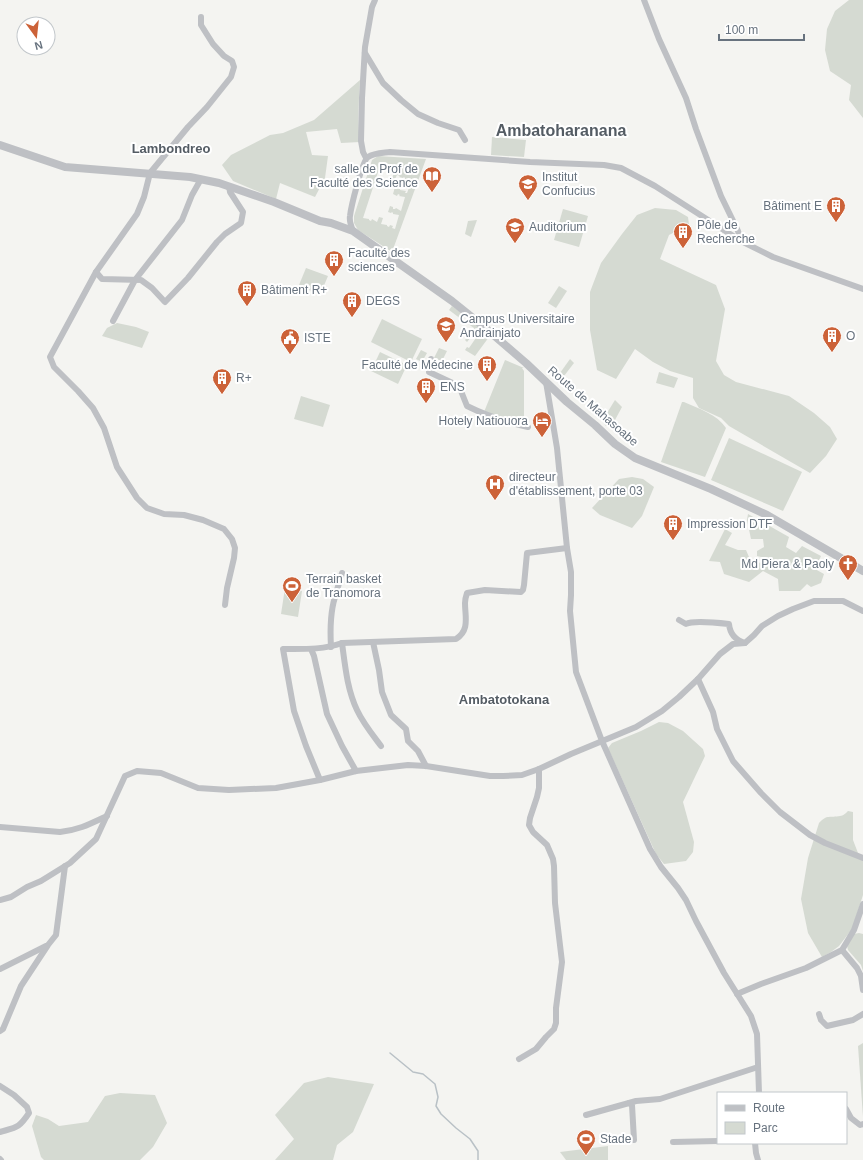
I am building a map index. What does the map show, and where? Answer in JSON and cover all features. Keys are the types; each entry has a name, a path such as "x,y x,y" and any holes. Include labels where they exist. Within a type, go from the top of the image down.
{"street":[{"path":"366,158 361,141 365,53 369,21 375,0"},
{"path":"644,0 659,39 686,98 721,196 738,231 741,241"},
{"path":"201,17 201,24 213,44 224,56 232,61 234,67 231,77 150,173 144,196 136,214 96,272 50,357 54,367 93,408 104,428 117,467 137,498 147,508 164,514 203,520 224,529 232,539 235,548 224,605"},
{"path":"365,53 384,83 401,100 418,114 459,130 465,140"},
{"name":"Route de Mahasoabe","path":"0,145 65,167 150,173 201,179 229,186 274,202 320,221 331,223 353,231 461,308 546,381 615,444 635,458 710,489 767,515 863,571"},
{"path":"353,231 350,223 350,217 358,181 366,158 372,154 390,152 530,162 604,165 621,168 655,186 741,241 773,257 863,289"},
{"path":"113,321 135,280 182,220 192,195 201,179"},
{"path":"96,272 102,279 141,280 152,288 165,302 188,278 217,242 225,234 241,223 243,212 230,192 229,186"},
{"path":"431,359 429,372 459,386 466,406 506,422 528,427"},
{"path":"546,381 557,448 567,548 571,572 570,611 576,672 602,741 650,849 661,867 686,900 724,973 752,1016 757,1034 758,1092"},
{"path":"320,780 294,711 283,649 331,647 342,643 456,639 461,636 465,628 465,601 467,593 485,590 521,592 524,585 527,553 567,548"},
{"path":"331,647 330,628 332,612 342,573"},
{"path":"0,900 11,897 70,864 96,839 125,776 137,771 161,773 198,788 229,790 276,788 320,780 356,771 408,765 426,766 490,776 522,775 636,727 662,711 698,679 720,654 732,644 745,643 762,626 778,616 814,601 843,601 863,611"},
{"path":"679,620 686,624 690,622 701,622 729,624 730,630 734,637 745,643"},
{"path":"373,642 382,692 391,715 406,729 408,741 418,751 426,766"},
{"path":"342,643 346,675 356,709 364,723 381,746"},
{"path":"311,649 314,656 327,714 356,771"},
{"path":"698,679 713,712 717,729 733,761 760,793 780,812 810,835 825,843 863,858"},
{"path":"519,1059 536,1049 554,1029 556,1023 556,1008 562,962 555,904 553,859 547,846 533,832 529,825 539,788 539,769"},
{"path":"0,827 60,832 83,828 107,816"},
{"path":"0,1031 4,1029 21,986 56,935 65,866"},
{"path":"737,994 806,968 842,950 854,930 863,904"},
{"path":"0,969 48,945"},
{"path":"842,950 857,968 861,976 863,990"},
{"path":"820,1014 821,1020 826,1026 853,1020 863,1014"},
{"path":"586,1115 636,1101 660,1099 758,1067"},
{"path":"0,1086 14,1095 27,1107 29,1114 22,1124 0,1132"},
{"path":"628,1103 632,1105 634,1140"},
{"path":"847,1111 851,1118 860,1125 863,1124"},
{"path":"673,1142 717,1141"},
{"path":"755,1144 758,1160"}],"green space":[{"path":"849,0 863,0 863,118 849,100 851,85 830,71 825,50 827,29 835,11"},
{"path":"360,80 358,119 360,142 341,143 337,129 306,132 312,155 328,156 325,178 315,197 280,183 276,199 233,181 222,165 231,155 270,135 283,133 314,120"},
{"path":"492,137 526,140 524,157 491,155"},
{"path":"378,156 426,159 392,252 358,230 354,223 354,216 372,160","holes":["379,169 382,169 381,171 391,174 394,173 392,178 395,179 397,175 400,176 399,177 412,180 407,193 405,193 406,191 395,187 393,194 397,196 398,194 400,195 399,196 405,197 401,211 396,208 393,209 393,207 390,206 388,212 399,215 395,229 392,228 393,226 390,225 389,227 381,224 383,218 379,217 377,222 372,219 371,221 363,218"]},
{"path":"655,208 676,210 688,217 689,225 669,235 660,259 716,285 725,309 716,361 724,375 736,382 789,396 814,413 830,427 837,439 826,456 810,473 729,426 721,418 699,408 693,398 693,378 670,371 653,362 635,349 616,379 597,370 590,330 590,292 601,263 622,234 637,215"},
{"path":"563,209 588,216 579,247 554,240"},
{"path":"477,220 471,237 465,234 468,221"},
{"path":"306,268 328,276 320,295 299,285"},
{"path":"559,286 567,291 556,308 548,303"},
{"path":"452,306 464,315 461,319 449,310"},
{"path":"467,318 479,327 467,342 465,340 474,328 464,321"},
{"path":"382,319 422,339 411,362 371,342"},
{"path":"117,323 136,327 149,332 142,348 102,336 107,328"},
{"path":"480,332 489,337 475,356 465,350 467,347 469,348"},
{"path":"439,348 447,351 442,361 434,358"},
{"path":"421,350 427,353 422,362 416,359"},
{"path":"380,352 407,365 398,384 371,371"},
{"path":"570,359 574,363 564,376 560,373"},
{"path":"505,360 524,368 522,368 524,371 524,423 484,412"},
{"path":"659,372 678,378 674,388 656,383"},
{"path":"301,396 330,405 323,427 294,419"},
{"path":"615,400 622,407 615,420 606,426 602,421"},
{"path":"682,402 713,415 726,428 705,477 661,462"},
{"path":"729,438 802,472 783,511 711,480"},
{"path":"632,477 643,479 654,487 642,516 632,528 600,515 592,508 619,479"},
{"path":"748,514 789,537 786,547 796,553 802,546 821,556 815,569 824,574 821,583 811,587 807,584 800,591 779,591 778,579 763,571 749,582 724,574 720,562 709,561 725,529 732,533 725,545 738,550 746,550 752,564 764,562 765,558 757,556 757,551 764,547 763,539 751,539 747,520"},
{"name":"Terrain basket de Tranomora","path":"285,588 302,591 298,617 281,614"},
{"path":"659,722 668,723 683,731 703,749 705,756 683,802 694,842 693,852 686,861 664,864 656,854 608,748 612,743"},
{"path":"848,811 853,812 853,840 858,853 863,857 863,895 852,929 839,946 822,957 808,933 801,899 808,858 819,823 827,817 841,816"},
{"path":"854,934 863,934 863,971 861,965 848,950 847,946"},
{"path":"863,1043 863,1117 858,1046"},
{"path":"328,1077 374,1084 353,1132 337,1145 333,1160 275,1160 294,1139 275,1115 304,1083"},
{"path":"120,1093 155,1095 167,1123 153,1147 140,1160 44,1160 41,1157 32,1126 36,1115 48,1119 59,1126 88,1122 105,1096"},
{"name":"Stade","path":"608,1146 608,1160 566,1160 560,1152"}],"waterway":[{"path":"390,1053 413,1072 423,1074 435,1084 438,1097 436,1106 441,1114 470,1139 478,1151 478,1160"}],"place":[{"name":"salle de Prof de Faculté des Science","path":"432,193"},
{"name":"Institut Confucius","path":"528,201"},
{"name":"Bâtiment E","path":"836,223"},
{"name":"Auditorium","path":"515,244"},
{"name":"Pôle de Recherche","path":"683,249"},
{"name":"Faculté des sciences","path":"334,277"},
{"name":"Bâtiment R+","path":"247,307"},
{"name":"DEGS","path":"352,318"},
{"name":"Campus Universitaire Andrainjato","path":"446,343"},
{"name":"O","path":"832,353"},
{"name":"ISTE","path":"290,355"},
{"name":"Faculté de Médecine","path":"487,382"},
{"name":"R+","path":"222,395"},
{"name":"ENS","path":"426,404"},
{"name":"Hotely Natiouora","path":"542,438"},
{"name":"directeur d'établissement, porte 03","path":"495,501"},
{"name":"Impression DTF","path":"673,541"},
{"name":"Md Piera & Paoly","path":"848,581"},
{"name":"Terrain basket de Tranomora","path":"292,603"},
{"name":"Stade","path":"586,1156"}],"district":[{"name":"Ambatoharanana","path":"561,130"},
{"name":"Lambondreo","path":"171,148"},
{"name":"Ambatotokana","path":"504,699"}]}
